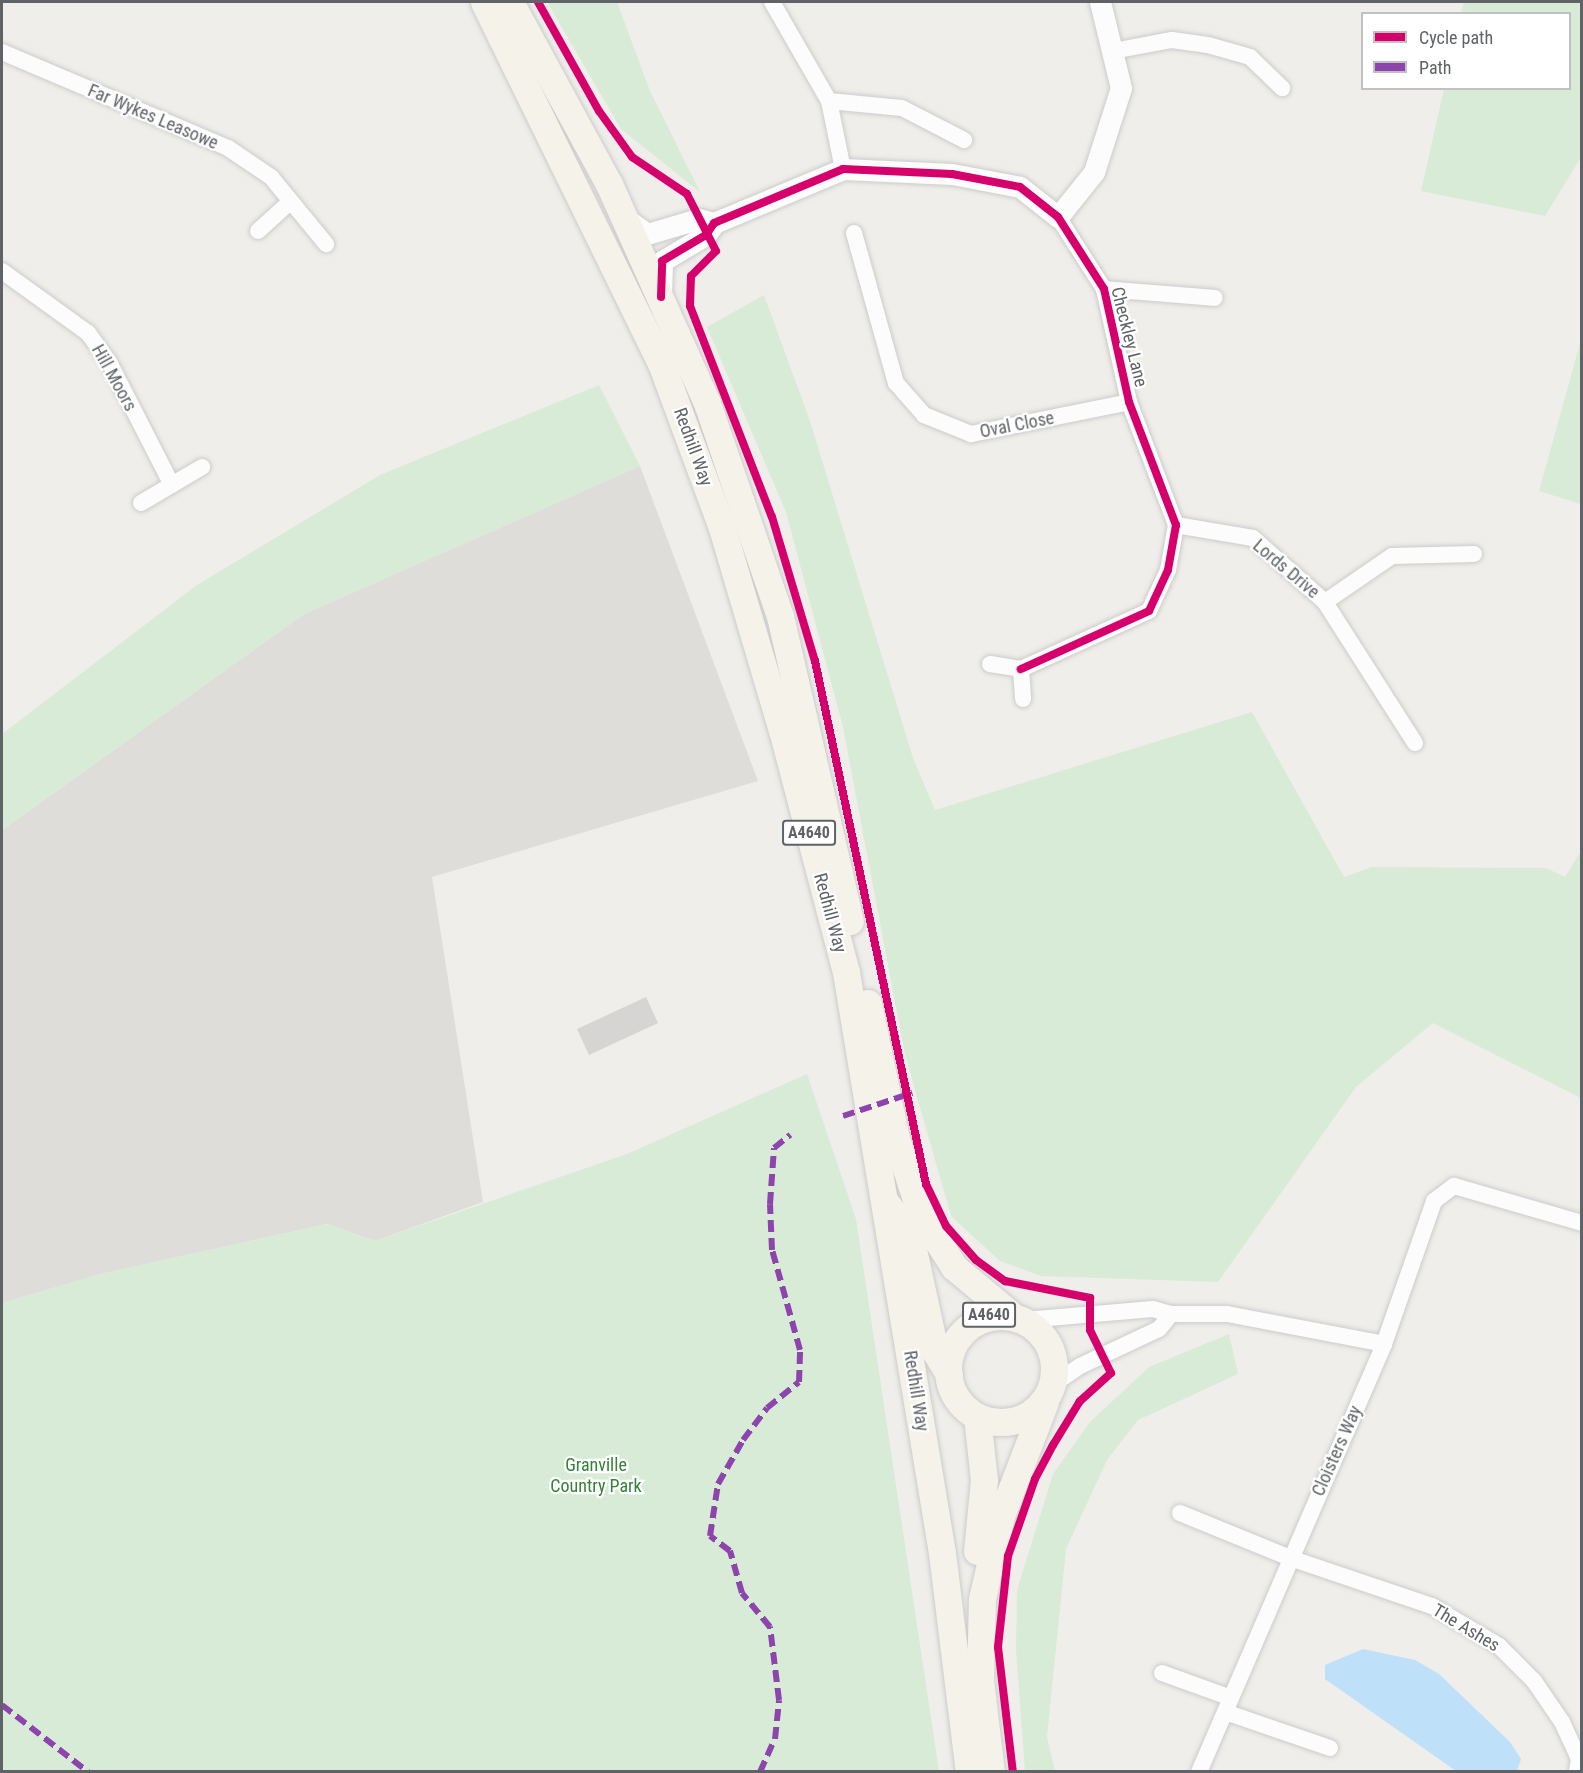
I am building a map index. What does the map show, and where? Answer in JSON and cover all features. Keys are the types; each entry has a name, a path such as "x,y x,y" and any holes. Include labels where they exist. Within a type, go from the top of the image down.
{"main road":[{"name":"Redhill Way","path":"484,2 662,363 722,528 846,972 942,1553 969,1772"},
{"name":"Redhill Way","path":"510,2 624,216 662,297 707,403 780,615 896,1136 913,1194 954,1267 1017,1317"},
{"name":"A4640","path":"883,1199 910,1235 935,1351 949,1374 956,1398 977,1417 984,1480 969,1626 970,1688 963,1715"},
{"name":"A4640","path":"949,1374 954,1345 967,1327 983,1316 1017,1317 1048,1349 1049,1394 1001,1516 982,1599 980,1680 991,1772"},
{"path":"977,1417 1014,1423 1049,1394"}],"street":[{"path":"772,2 829,101 843,169"},
{"path":"1058,218 1094,172 1121,88 1100,2"},
{"path":"1113,51 1172,40 1208,45 1250,57 1282,88"},
{"name":"Far Wykes Leasowe","path":"2,51 228,148 271,177 326,244"},
{"path":"829,101 902,108 964,140"},
{"name":"Checkley Lane","path":"662,297 662,261 706,235 714,223 843,169 952,174 1020,187 1058,218 1104,289 1129,402 1176,525"},
{"path":"258,231 290,202"},
{"name":"Checkley Lane","path":"624,216 647,234 698,219 714,223"},
{"name":"Oval Close","path":"854,234 896,383 924,415 971,434 1129,402"},
{"name":"Hill Moors","path":"2,272 88,333 109,362 172,485"},
{"path":"1104,289 1215,298"},
{"path":"141,503 202,467"},
{"path":"990,664 1021,669 1149,611 1168,570 1176,525"},
{"name":"Lords Drive","path":"1176,525 1253,538 1325,602 1415,743"},
{"name":"Lords Drive","path":"1325,602 1392,556 1474,554"},
{"path":"1021,669 1023,699"},
{"name":"Cloisters Way","path":"1199,1772 1403,1298 1434,1201 1454,1186 1581,1223"},
{"path":"1017,1317 1153,1309 1171,1314 1227,1314 1384,1344"},
{"path":"1049,1394 1080,1366 1159,1329 1171,1314"},
{"path":"1180,1513 1290,1558"},
{"name":"The Ashes","path":"1290,1558 1432,1606 1499,1646 1534,1681 1562,1722 1579,1763"},
{"path":"1162,1673 1228,1705 1330,1748"}],"shaded area":[{"path":"640,466 758,781 432,877 483,1202 375,1241 327,1224 101,1274 2,1303 2,830 304,614"}],"green space":[{"path":"547,2 617,2 650,91 700,192 621,129"},
{"path":"1464,2 1581,2 1581,157 1545,216 1421,191 1444,90 1571,90 1571,12 1461,12"},
{"path":"764,295 810,421 913,758 935,810 1252,712 1344,877 1372,867 1546,868 1565,877 1581,851 1581,1098 1433,1023 1356,1087 1218,1282 1041,1276 1000,1261 951,1216 905,1055 843,727 786,512 707,327"},
{"path":"1581,340 1581,504 1539,491"},
{"path":"599,385 640,466 304,614 2,830 2,734 197,585 380,475"},
{"name":"Granville Country Park","path":"807,1074 856,1219 939,1771 2,1771 2,1303 101,1274 327,1224 375,1241 627,1154"},
{"path":"1229,1334 1238,1374 1138,1420 1107,1460 1066,1549 1047,1737 1055,1771 1025,1771 1016,1650 1017,1590 1053,1474 1090,1422 1149,1367"}],"water":[{"path":"1363,1649 1415,1660 1439,1674 1510,1742 1521,1759 1517,1771 1456,1771 1325,1679 1325,1665"}],"building":[{"path":"646,997 658,1023 589,1055 577,1029"}],"marked path":[{"path":"843,1116 912,1093"},
{"path":"760,1772 775,1739 779,1700 770,1627 742,1593 730,1551 710,1536 718,1484 743,1440 767,1408 799,1382 800,1350 772,1250 770,1204 774,1148 790,1135"},
{"path":"2,1705 88,1772"}],"cycle path":[{"path":"538,2 599,111 632,157 687,194 716,251 691,276 690,306 772,517 815,661 926,1184 946,1226 976,1260 1005,1281 1090,1298 1090,1330 1111,1373 1080,1401 1053,1445 1035,1479 1008,1556 998,1647 1013,1772"},
{"path":"661,297 662,261 706,235 714,223 843,169 952,174 1020,187 1058,217 1104,289 1129,402 1176,525 1168,570 1149,611 1021,669"}]}
